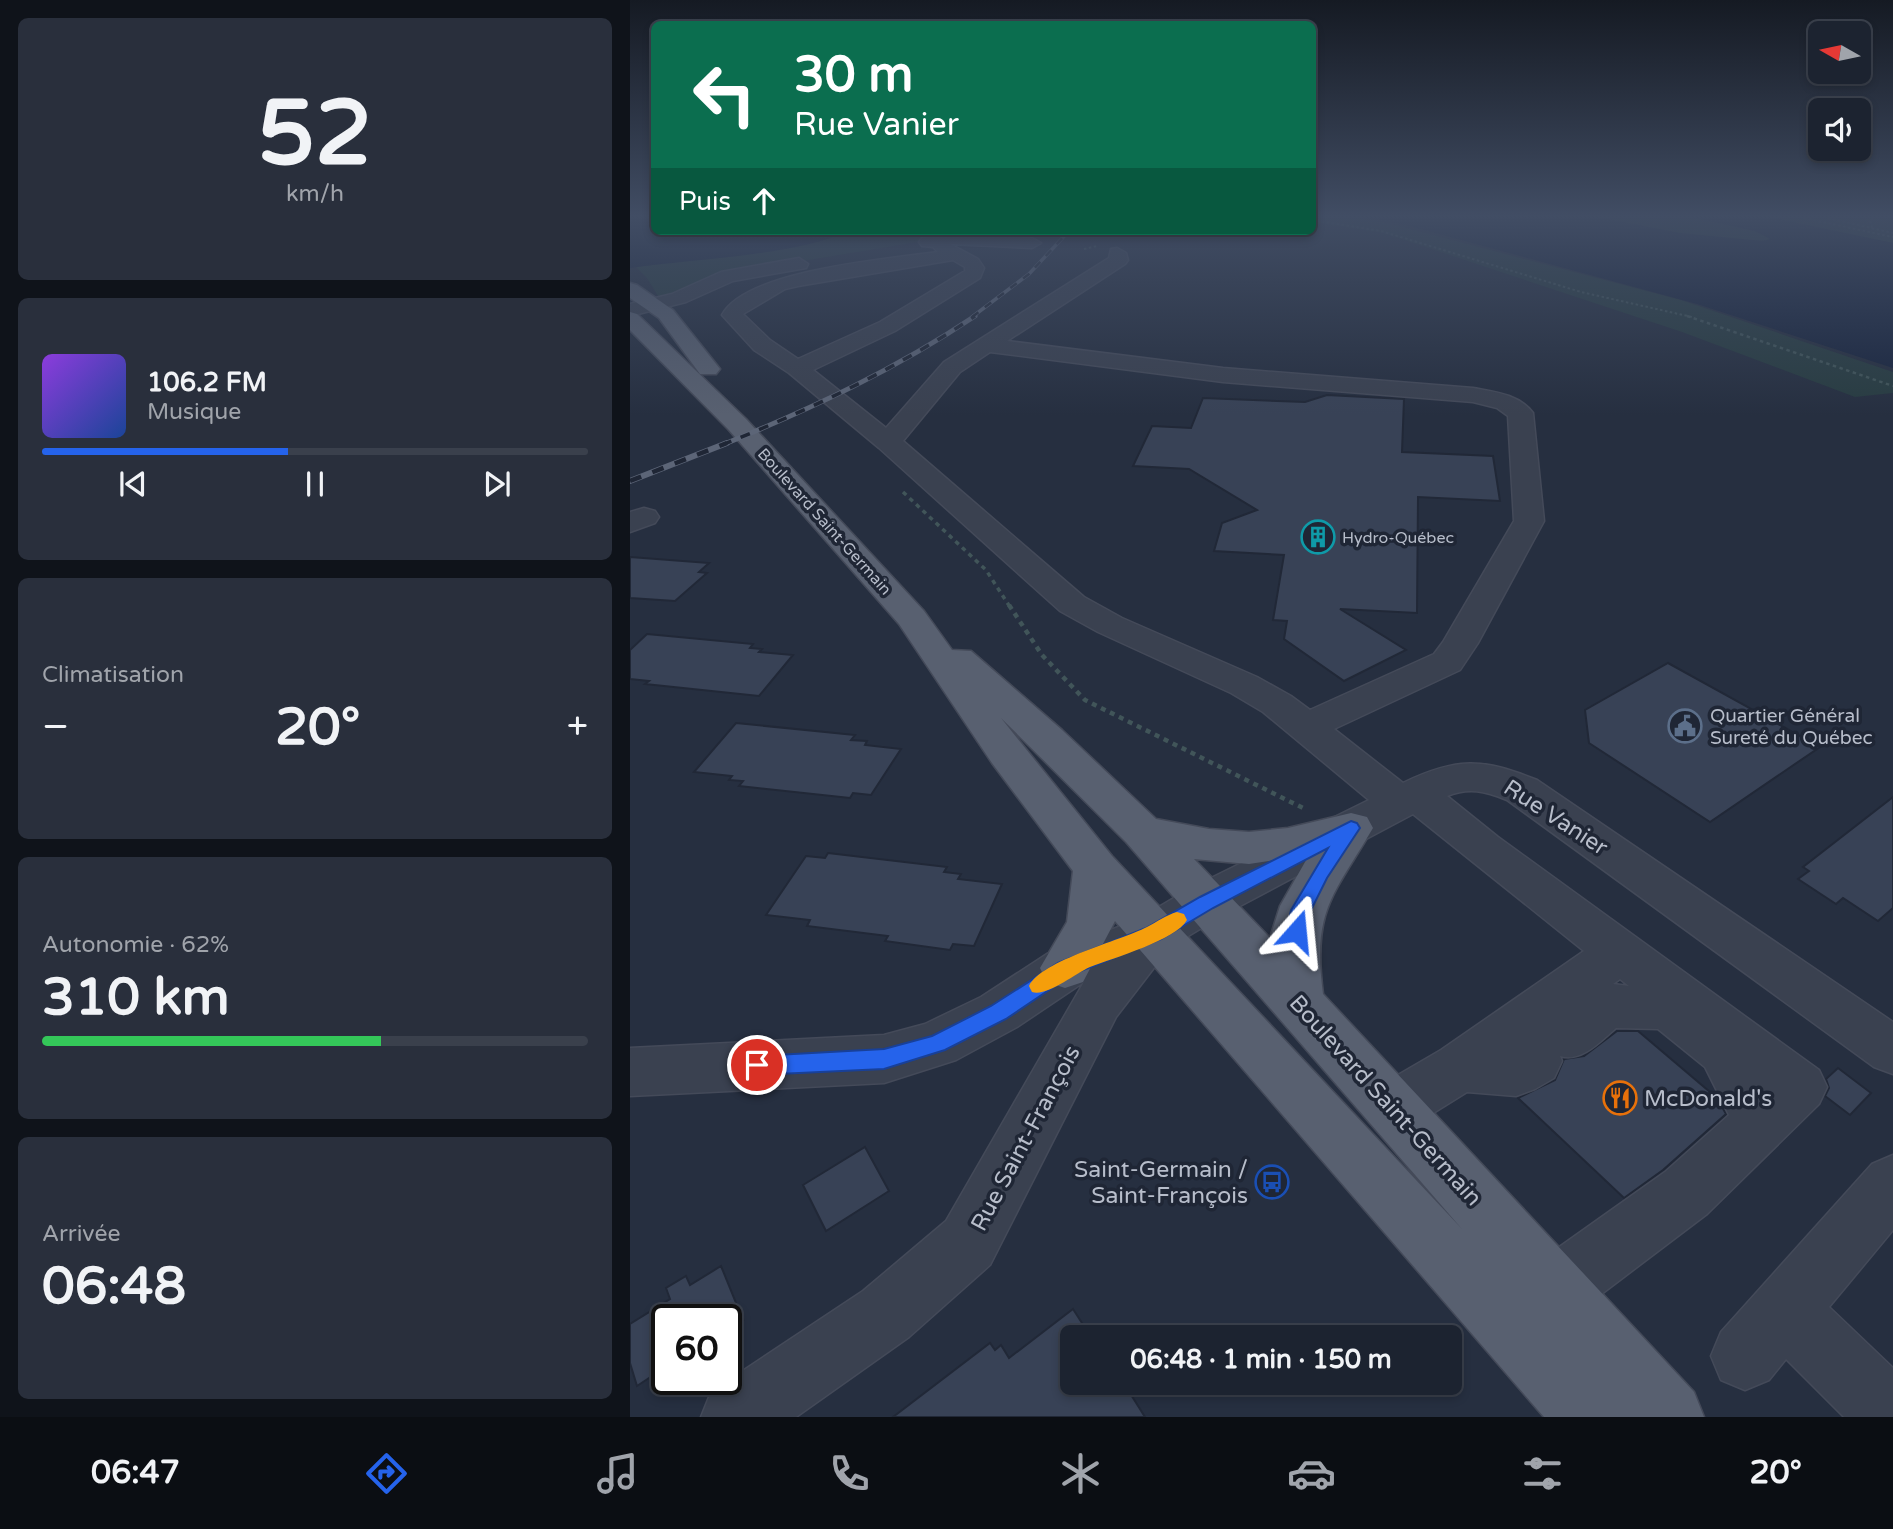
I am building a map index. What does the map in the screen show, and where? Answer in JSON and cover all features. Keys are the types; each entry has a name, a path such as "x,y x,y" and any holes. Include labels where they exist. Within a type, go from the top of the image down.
{"main road":[{"name":"Boulevard Saint-Germain","path":"630,289 666,314 705,364 737,424"},
{"name":"Boulevard Saint-Germain","path":"630,318 737,424 912,618 1048,739 1142,831 1394,1107 1669,1417"},
{"name":"Boulevard Saint-Germain","path":"912,618 1006,754 1096,868 1591,1417"},
{"path":"1142,831 1198,844 1250,848 1294,842 1351,828"},
{"path":"1299,1006 1295,936 1301,910 1351,828"},
{"path":"1065,968 1091,925 1096,907 1096,868"}],"street":[{"path":"630,310 679,298 710,283"},
{"path":"785,283 734,311 732,315 754,339 797,368 888,442 1072,604 1110,625 1244,685 1277,704 1306,727 1482,848 1799,1087 1686,1193 1556,1289 1467,1279"},
{"path":"797,368 877,334 928,306 960,283"},
{"path":"888,442 952,367 982,345 1083,283"},
{"path":"982,345 1223,375 1473,395 1505,402 1520,413 1529,521 1460,643 1447,662 1306,727"},
{"name":"Rue Vanier","path":"1154,933 1206,902 1444,780 1466,775 1490,776 1521,790 1893,1051"},
{"path":"630,1072 884,1059 937,1044 999,1012 1065,968 1154,933"},
{"name":"Rue Saint-François","path":"755,1411 886,1314 968,1243 1098,1003 1154,933"},
{"path":"1394,1107 1460,1067 1620,951"},
{"path":"1460,1067 1516,1072 1606,1004 1627,1008 1648,1019 1706,1065 1762,1122"},
{"path":"1893,1184 1765,1333 1893,1416"}],"path":[{"path":"1551,283 1676,312 1893,387"},
{"path":"897,486 986,570 1042,655 1086,700 1293,803 1351,828"}],"green space":[{"path":"650,283 705,283 670,296 658,296"},
{"path":"1534,283 1617,283 1681,300 1893,372 1893,393 1855,397 1682,332"}],"water":[{"path":"1620,283 1893,283 1893,368 1697,304"}],"building":[{"name":"Hydro-Québec","path":"1327,395 1404,399 1402,452 1493,456 1500,501 1418,497 1417,613 1340,609 1406,650 1344,681 1284,639 1287,621 1273,620 1284,555 1214,551 1222,523 1257,510 1189,469 1133,466 1152,426 1191,428 1203,398 1305,402"},
{"path":"630,557 709,563 699,572 707,573 675,601 630,598"},
{"path":"647,634 753,644 750,648 762,649 759,652 793,655 759,696 645,684 649,681 630,679 630,650"},
{"name":"Quartier Général Sureté du Québec","path":"1668,663 1820,747 1710,822 1589,743 1585,710"},
{"path":"736,723 855,735 851,740 867,741 865,745 901,749 871,795 853,793 850,798 739,786 743,781 729,780 732,776 694,772"},
{"path":"1893,797 1893,908 1878,921 1843,898 1836,904 1798,879 1809,871 1803,867"},
{"path":"828,853 947,867 944,872 961,874 958,879 1002,884 974,946 953,944 950,950 885,941 888,936 807,926 810,920 766,915 806,856 825,858"},
{"path":"1617,1031 1638,1031 1717,1098 1726,1114 1663,1170 1624,1198 1518,1098 1555,1080 1564,1059 1584,1056"},
{"path":"1838,1068 1871,1093 1850,1115 1825,1096 1829,1088 1826,1079"},
{"path":"865,1147 889,1191 826,1231 803,1185"},
{"path":"721,1266 736,1304 662,1304 670,1299 666,1288 686,1276 690,1285"},
{"path":"1073,1309 1083,1325 1060,1325 1060,1395 1131,1395 1145,1417 893,1417 990,1343 995,1350 1001,1345 1009,1358"},
{"path":"651,1311 651,1377 637,1386 630,1363 630,1324"}],"railway":[{"path":"972,317 1017,283"},
{"path":"723,444 852,387 975,316"},
{"path":"723,444 727,443"},
{"path":"630,481 723,444"}],"slow traffic":[{"path":"1039,986 1065,968 1154,933 1177,920"}],"place":[{"name":"Hydro-Québec","path":"1318,537"},
{"name":"Quartier Général Sureté du Québec","path":"1685,726"},
{"name":"McDonald's","path":"1620,1098"},
{"name":"Saint-Germain / Saint-François","path":"1272,1182"}],"route":[{"path":"757,1065 884,1059 937,1044 999,1012 1065,968 1154,933 1206,902 1351,828 1301,910 1297,931"}]}
